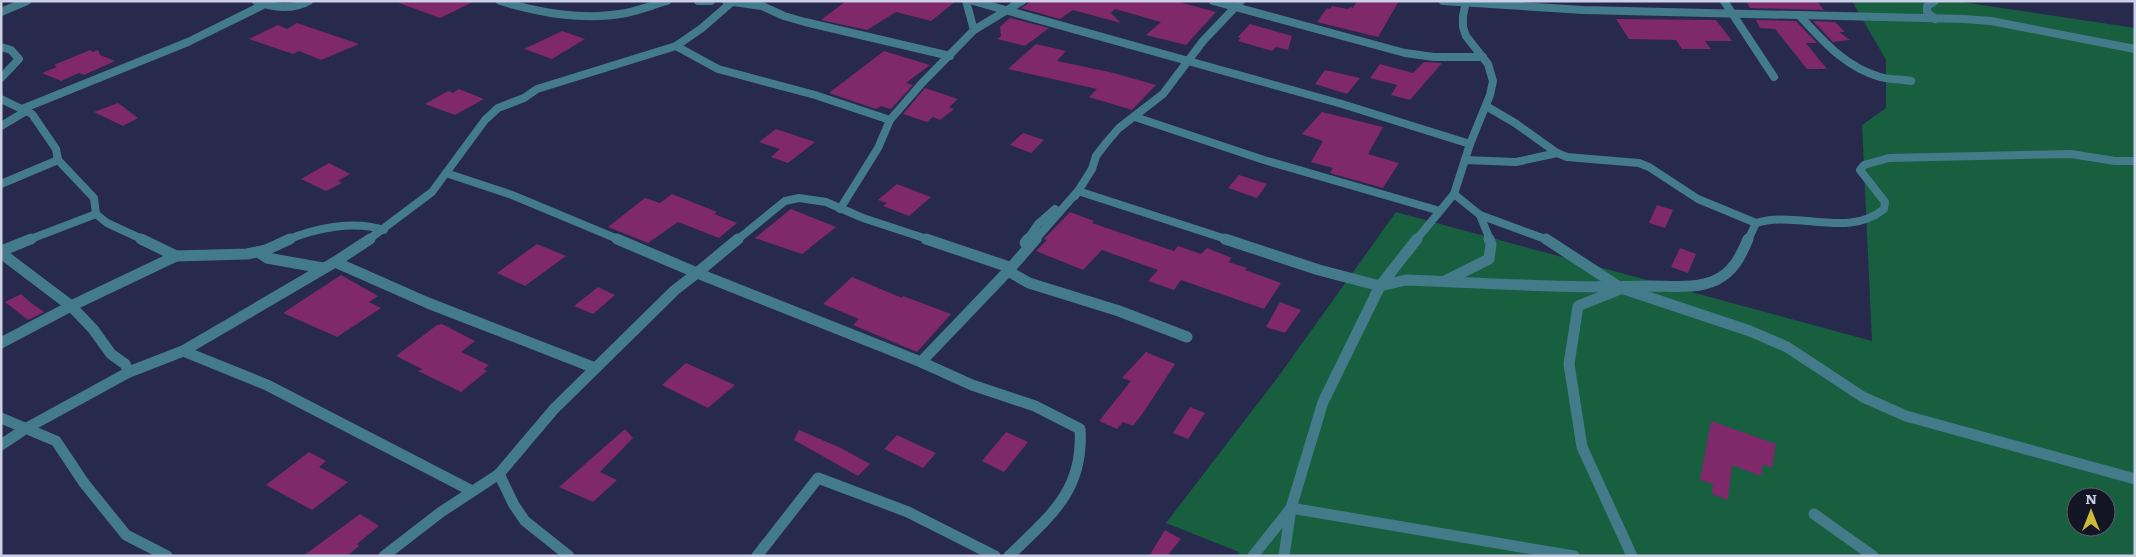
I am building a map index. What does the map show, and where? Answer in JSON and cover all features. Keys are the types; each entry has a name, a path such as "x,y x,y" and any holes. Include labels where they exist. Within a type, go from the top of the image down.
{"street":[{"path":"1,12 27,1"},
{"path":"1,126 12,121 24,110 188,42 260,3 291,6 308,3 309,1"},
{"path":"500,1 530,10 563,16 581,16 623,14 667,1"},
{"path":"698,1 711,1"},
{"path":"725,1 762,6 784,16 804,22 950,56"},
{"path":"966,1 974,30"},
{"path":"973,1 1370,112 1470,144"},
{"path":"840,209 878,148 890,120 922,83 974,30 1008,12 1022,1"},
{"path":"1213,1 1239,4 1405,53 1434,57 1483,57"},
{"path":"1443,1 1735,15 1991,21 2135,49"},
{"path":"1724,1 1774,77"},
{"path":"1935,1 1927,6 1927,12 1935,19"},
{"path":"1,445 25,429 129,372 183,351 335,262 384,230 432,192 485,120 498,108 524,98 538,89 676,46 702,28 732,2"},
{"path":"1284,556 1291,508 1323,402 1380,286 1454,194 1476,126 1486,106 1493,77 1483,57 1469,42 1461,29 1461,14 1465,2"},
{"path":"921,362 1078,191 1092,169 1096,156 1119,128 1163,94 1203,41 1239,4"},
{"path":"1799,15 1832,53 1849,65 1878,77 1911,81"},
{"path":"676,46 699,58 706,65 815,95 890,120"},
{"path":"1,47 11,50 19,59 10,71 1,78"},
{"path":"1,99 32,114 56,149 58,160 94,198 96,214 107,223 176,256"},
{"path":"1486,106 1515,123 1557,153 1567,157 1639,163 1698,199 1756,223 1768,219 1852,222 1877,217 1884,209 1885,202 1860,170 1864,165 1889,158 2072,154 2115,161 2135,161"},
{"path":"1135,117 1264,160 1440,211"},
{"path":"1465,160 1516,162 1557,153"},
{"path":"1,184 58,160"},
{"path":"446,173 512,195 697,273 921,362 972,386 1035,406 1080,429 1082,438 1080,467 1071,488 1049,516 1009,556"},
{"path":"1078,191 1319,270 1380,286 1406,280 1621,288 1692,286 1720,278 1732,268 1742,255 1756,223"},
{"path":"1454,194 1480,215 1540,236 1565,250 1621,288 1750,331 1787,347 1863,397 1906,416 2135,479"},
{"path":"384,556 441,512 499,474 554,409 676,290 785,201 799,198 826,202 840,209 1008,269 1029,283 1119,311 1186,336"},
{"path":"1,252 96,214"},
{"path":"1444,281 1489,259 1491,244 1480,215"},
{"path":"1,344 71,306 176,256 203,254 224,256 258,252 312,232 360,226 384,230"},
{"path":"1,252 71,306 93,328 111,354 125,364 129,372"},
{"path":"258,252 267,258 322,268"},
{"path":"335,262 428,303 595,368"},
{"path":"1621,288 1578,306 1569,364 1582,447 1632,556"},
{"path":"183,351 267,385 472,491"},
{"path":"1,418 56,441 84,482 126,535 168,556"},
{"path":"499,474 514,505 525,521 569,556"},
{"path":"757,556 818,478 908,512 995,556"},
{"path":"1253,556 1291,508"},
{"path":"1291,508 1574,556"},
{"path":"1814,514 1872,556"}],"green space":[{"path":"1852,1 1955,1 2135,28 2135,556 1237,556 1239,552 1166,523 1278,377 1396,212 1872,341 1862,125 1886,108 1886,60"}],"building":[{"path":"400,1 475,1 440,18 399,3"},
{"path":"846,1 956,1 931,21 896,12 867,30 821,20"},
{"path":"1032,1 1175,1 1216,12 1186,45 1146,35 1161,22 1115,9 1111,13 1121,23 1073,10 1060,19 1021,8"},
{"path":"1357,1 1399,1 1378,37 1317,22 1327,8 1330,9 1332,6 1353,8"},
{"path":"1746,1 1817,1 1824,10 1750,8"},
{"path":"1010,18 1049,28 1025,46 997,39 1001,36 1000,27"},
{"path":"1616,19 1716,20 1732,41 1705,41 1711,49 1682,49 1676,40 1629,39"},
{"path":"1756,20 1796,21 1817,43 1806,43 1827,69 1807,69 1775,29 1760,28"},
{"path":"1813,21 1835,22 1845,32 1839,32 1850,40 1833,42"},
{"path":"297,23 359,44 321,60 299,51 293,54 249,39 278,25 287,29"},
{"path":"1250,24 1292,36 1288,50 1276,47 1272,51 1238,41 1241,38 1238,37"},
{"path":"562,31 585,39 552,59 524,49"},
{"path":"1036,44 1066,51 1057,61 1114,73 1156,85 1132,110 1089,97 1097,89 1008,69"},
{"path":"90,50 93,52 98,50 100,55 115,61 84,75 79,73 61,81 42,73 57,67 54,65"},
{"path":"884,51 930,65 906,83 913,85 891,109 881,106 876,109 829,93"},
{"path":"1424,62 1442,63 1410,100 1391,95 1397,85 1370,78 1380,64 1413,73"},
{"path":"1325,70 1360,78 1347,94 1315,84"},
{"path":"925,88 958,99 949,107 954,109 940,120 933,117 927,122 903,114"},
{"path":"459,89 484,99 455,115 425,104 448,91 453,93"},
{"path":"118,103 138,118 123,126 94,112"},
{"path":"1322,112 1383,127 1368,154 1399,163 1383,188 1330,173 1333,168 1311,162 1323,141 1302,134"},
{"path":"776,129 815,142 788,163 771,157 780,149 759,142"},
{"path":"1023,133 1044,140 1031,153 1010,145"},
{"path":"329,163 350,174 338,181 342,183 326,191 301,179"},
{"path":"1239,175 1267,184 1257,198 1228,188"},
{"path":"897,184 931,197 909,216 883,206 887,203 878,200"},
{"path":"672,194 717,212 714,214 737,223 719,238 678,222 648,243 608,227 645,198 660,203"},
{"path":"1657,205 1673,210 1665,228 1649,223"},
{"path":"791,209 836,227 802,254 755,238"},
{"path":"1070,212 1094,221 1092,223 1174,251 1178,246 1201,254 1207,248 1232,258 1228,262 1281,283 1264,309 1181,280 1174,290 1148,281 1158,270 1102,250 1083,270 1036,251 1047,240 1044,239"},
{"path":"537,244 566,256 525,286 497,273"},
{"path":"1680,248 1696,254 1688,273 1671,267"},
{"path":"341,275 378,296 369,302 381,308 337,337 283,313"},
{"path":"852,277 902,298 903,296 951,314 917,352 853,325 859,319 823,304"},
{"path":"598,287 615,295 593,314 574,306"},
{"path":"21,294 44,312 28,320 5,302"},
{"path":"1280,302 1301,310 1285,333 1266,327"},
{"path":"442,324 475,341 461,352 489,365 484,369 487,371 461,392 418,371 422,369 396,356 437,325"},
{"path":"1146,352 1175,364 1145,410 1133,426 1123,422 1117,429 1099,421 1131,381 1122,378"},
{"path":"686,363 735,385 708,408 662,385"},
{"path":"1190,407 1205,413 1188,439 1173,433"},
{"path":"1711,421 1776,444 1772,468 1763,464 1761,476 1732,465 1728,500 1712,494 1713,484 1700,480"},
{"path":"625,429 633,438 600,472 617,480 593,502 559,487"},
{"path":"799,430 841,448 870,464 858,476 794,440"},
{"path":"1006,432 1028,442 1004,472 982,461"},
{"path":"897,435 936,453 923,468 884,449"},
{"path":"309,452 326,461 319,467 348,482 312,510 266,485"},
{"path":"360,514 379,526 357,544 359,546 347,556 303,556"},
{"path":"1165,530 1181,539 1167,556 1149,556"}]}
